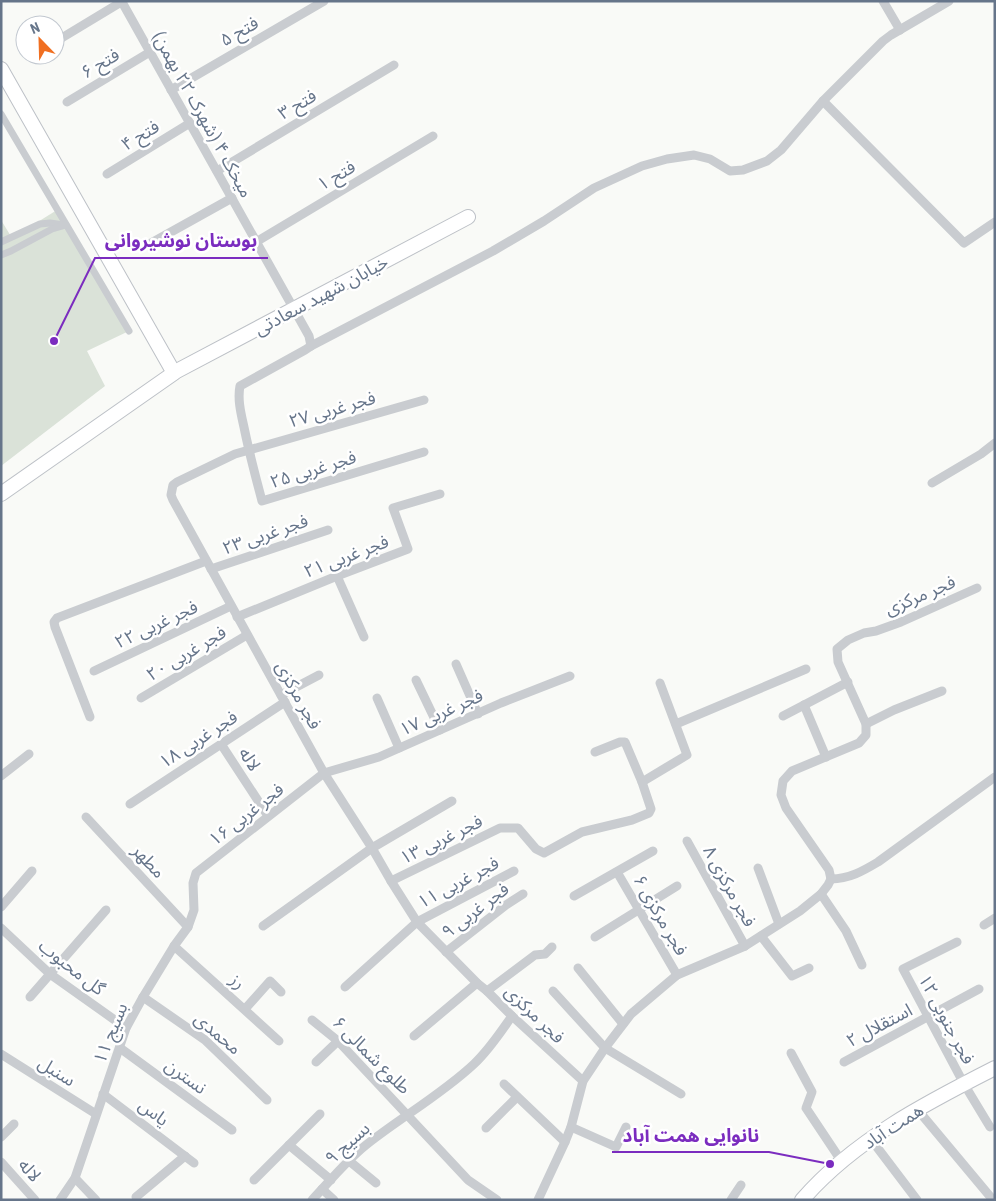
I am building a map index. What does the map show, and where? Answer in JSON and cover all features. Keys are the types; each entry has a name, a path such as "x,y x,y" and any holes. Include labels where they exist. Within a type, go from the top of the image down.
{"main road":[{"path":"1,69 173,373"},
{"name":"خیابان شهید سعادتی","path":"1,494 173,373 468,217"},
{"name":"همت آباد","path":"802,1200 813,1187 870,1138 995,1068"}],"street":[{"name":"فتح ۵","path":"171,90 324,1"},
{"path":"883,1 900,30"},
{"path":"249,450 240,410 240,386 305,350 310,341 493,251 544,221 594,188 642,166 680,156 694,155 710,159 730,171 743,170 767,161 781,150 823,100 876,48 900,30 949,1"},
{"name":"(شهرک ۲۲ بهمن) میخک ۴","path":"122,2 294,309 310,341"},
{"path":"65,36 122,2"},
{"name":"فتح ۶","path":"67,102 150,52"},
{"name":"فتح ۳","path":"217,171 394,64"},
{"path":"823,100 964,243 995,222"},
{"path":"1,114 129,330"},
{"name":"فتح ۴","path":"107,174 190,123"},
{"name":"فتح ۱","path":"256,242 433,136"},
{"path":"144,247 232,198"},
{"path":"1,242 45,223 66,225"},
{"path":"1,255 52,229 66,225"},
{"name":"فجر غربی ۲۷","path":"249,450 424,400"},
{"path":"932,483 981,454 995,443"},
{"name":"فجر غربی ۲۵","path":"249,450 262,501 424,452"},
{"name":"فجر مرکزی","path":"249,450 235,454 177,482 171,490 173,500 324,773 372,848 390,882 417,922 512,1016 583,1081"},
{"name":"فجر غربی ۲۱","path":"238,617 408,549 393,508 440,494"},
{"name":"فجر غربی ۲۳","path":"90,717 54,627 56,618 209,565 328,530"},
{"path":"337,576 364,637"},
{"name":"فجر مرکزی","path":"848,682 838,662 837,649 848,640 864,632 876,631 901,622 977,588"},
{"name":"فجر غربی ۲۲","path":"94,671 231,606"},
{"name":"فجر غربی ۲۰","path":"141,698 247,635"},
{"path":"456,664 478,714"},
{"path":"676,724 806,668"},
{"name":"فجر غربی ۱۸","path":"130,804 221,744 283,698 319,675"},
{"name":"فجر غربی ۱۷","path":"324,773 379,756 570,676"},
{"path":"416,680 440,730"},
{"path":"538,1200 571,1127 583,1081 630,1014 676,975 745,946 800,911 821,894 828,885 831,879 829,870 786,808 781,794 783,781 792,771 859,743 866,735 866,724 848,682 783,716"},
{"path":"642,782 687,755 660,683"},
{"path":"866,724 894,710 942,691"},
{"path":"377,698 399,748"},
{"path":"804,705 826,757"},
{"name":"فجر غربی ۱۳","path":"390,882 500,828 518,828 536,849 544,853 582,832 632,820 649,813 651,809 642,782 625,742 620,742 595,752"},
{"name":"لاله","path":"221,744 268,816"},
{"path":"1,776 29,754"},
{"name":"فجر غربی ۱۶","path":"193,883 196,873 324,773"},
{"path":"831,879 849,877 871,867 995,777"},
{"path":"263,926 372,848 452,801"},
{"name":"مطهر","path":"86,817 188,927"},
{"name":"فجر مرکزی ۸","path":"687,841 745,946"},
{"path":"574,896 654,851"},
{"path":"758,868 779,924"},
{"path":"1,907 32,871"},
{"name":"فجر غربی ۱۱","path":"345,987 417,922 514,871"},
{"name":"فجر مرکزی ۶","path":"617,872 676,975"},
{"name":"بسیج ۱۱","path":"60,1200 75,1178 126,1028 174,946 188,927 195,905 193,883"},
{"path":"595,937 677,886"},
{"name":"فجر غربی ۹","path":"446,952 523,894"},
{"path":"821,894 846,931 862,965"},
{"path":"30,997 106,910"},
{"path":"984,925 995,918"},
{"name":"گل محبوب","path":"1,928 50,974 126,1028"},
{"path":"761,936 792,976 809,968"},
{"name":"فجر جنوبی ۱۲","path":"957,942 902,969 964,1084 990,1127"},
{"name":"رز","path":"174,946 279,1042"},
{"path":"488,991 535,955 545,954 552,947"},
{"path":"578,968 623,1024"},
{"path":"245,1009 270,980 281,992"},
{"path":"414,1036 477,982"},
{"name":"استقلال ۲","path":"844,1062 979,989"},
{"path":"553,991 605,1048 681,1094"},
{"name":"محمدی","path":"143,997 205,1040 267,1100"},
{"name":"بسیج ۹","path":"312,1200 348,1160 366,1144 454,1082 474,1064 492,1045 512,1016"},
{"name":"طلوع شمالی ۶","path":"312,1020 338,1041 485,1197 497,1200"},
{"path":"316,1062 338,1041"},
{"name":"نسترن","path":"120,1048 232,1130"},
{"path":"791,1053 812,1092 806,1108 842,1162"},
{"name":"سنبل","path":"1,1054 96,1114"},
{"path":"504,1084 565,1142"},
{"name":"یاس","path":"103,1094 194,1163"},
{"path":"486,1128 517,1097"},
{"path":"917,1110 993,1200"},
{"path":"254,1180 320,1114"},
{"path":"1,1137 14,1124"},
{"path":"571,1127 616,1148 626,1127"},
{"path":"870,1138 917,1200"},
{"path":"289,1146 331,1180"},
{"path":"136,1197 184,1156"},
{"path":"348,1160 376,1183"},
{"name":"لاله","path":"1,1162 35,1200"},
{"path":"75,1178 96,1200"},
{"path":"731,1200 741,1185"},
{"path":"322,1189 334,1200"}],"shaded area":[{"path":"57,210 129,331 87,351 105,386 1,466 1,220 12,238"}],"place":[{"name":"بوستان نوشیروانی","path":"54,341"},
{"name":"نانوایی همت آباد","path":"830,1164"}]}
